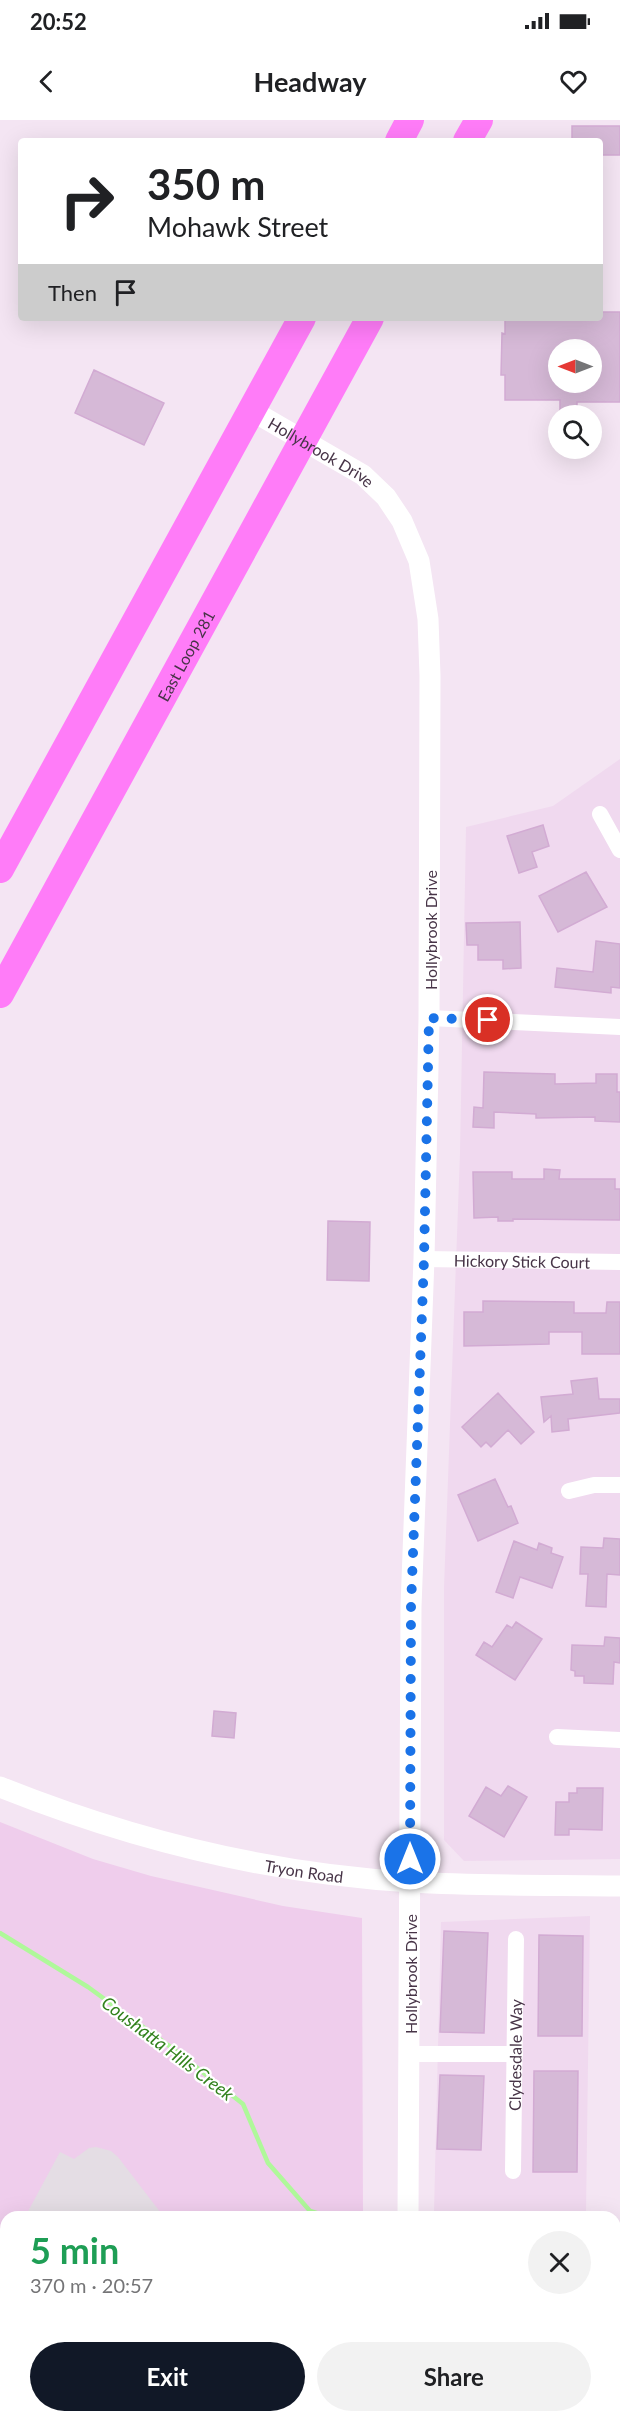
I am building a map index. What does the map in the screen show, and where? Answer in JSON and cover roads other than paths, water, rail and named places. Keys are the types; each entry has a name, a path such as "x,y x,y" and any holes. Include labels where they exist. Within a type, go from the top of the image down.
{"highway":[{"path":"401,138 410,120"},
{"path":"469,138 479,120"},
{"path":"0,869 300,321"},
{"name":"East Loop 281","path":"0,994 368,321"}],"street":[{"name":"Hollybrook Drive","path":"251,410 350,466 375,484 402,521 423,574 430,646 429,1018 424,1259 411,1607 408,2211"},
{"path":"600,814 620,850"},
{"path":"429,1018 620,1027"},
{"name":"Hickory Stick Court","path":"424,1259 620,1262"},
{"path":"569,1491 594,1485 620,1485"},
{"path":"557,1737 620,1740"},
{"name":"Tryon Road","path":"0,1786 109,1827 228,1857 319,1872 410,1882 620,1886"},
{"name":"Clydesdale Way","path":"513,2171 516,1939"},
{"path":"409,2054 515,2054"}],"waterway":[{"name":"Coushatta Hills Creek","path":"0,1933 88,1987 172,2048 243,2104 268,2163 310,2211"}]}
